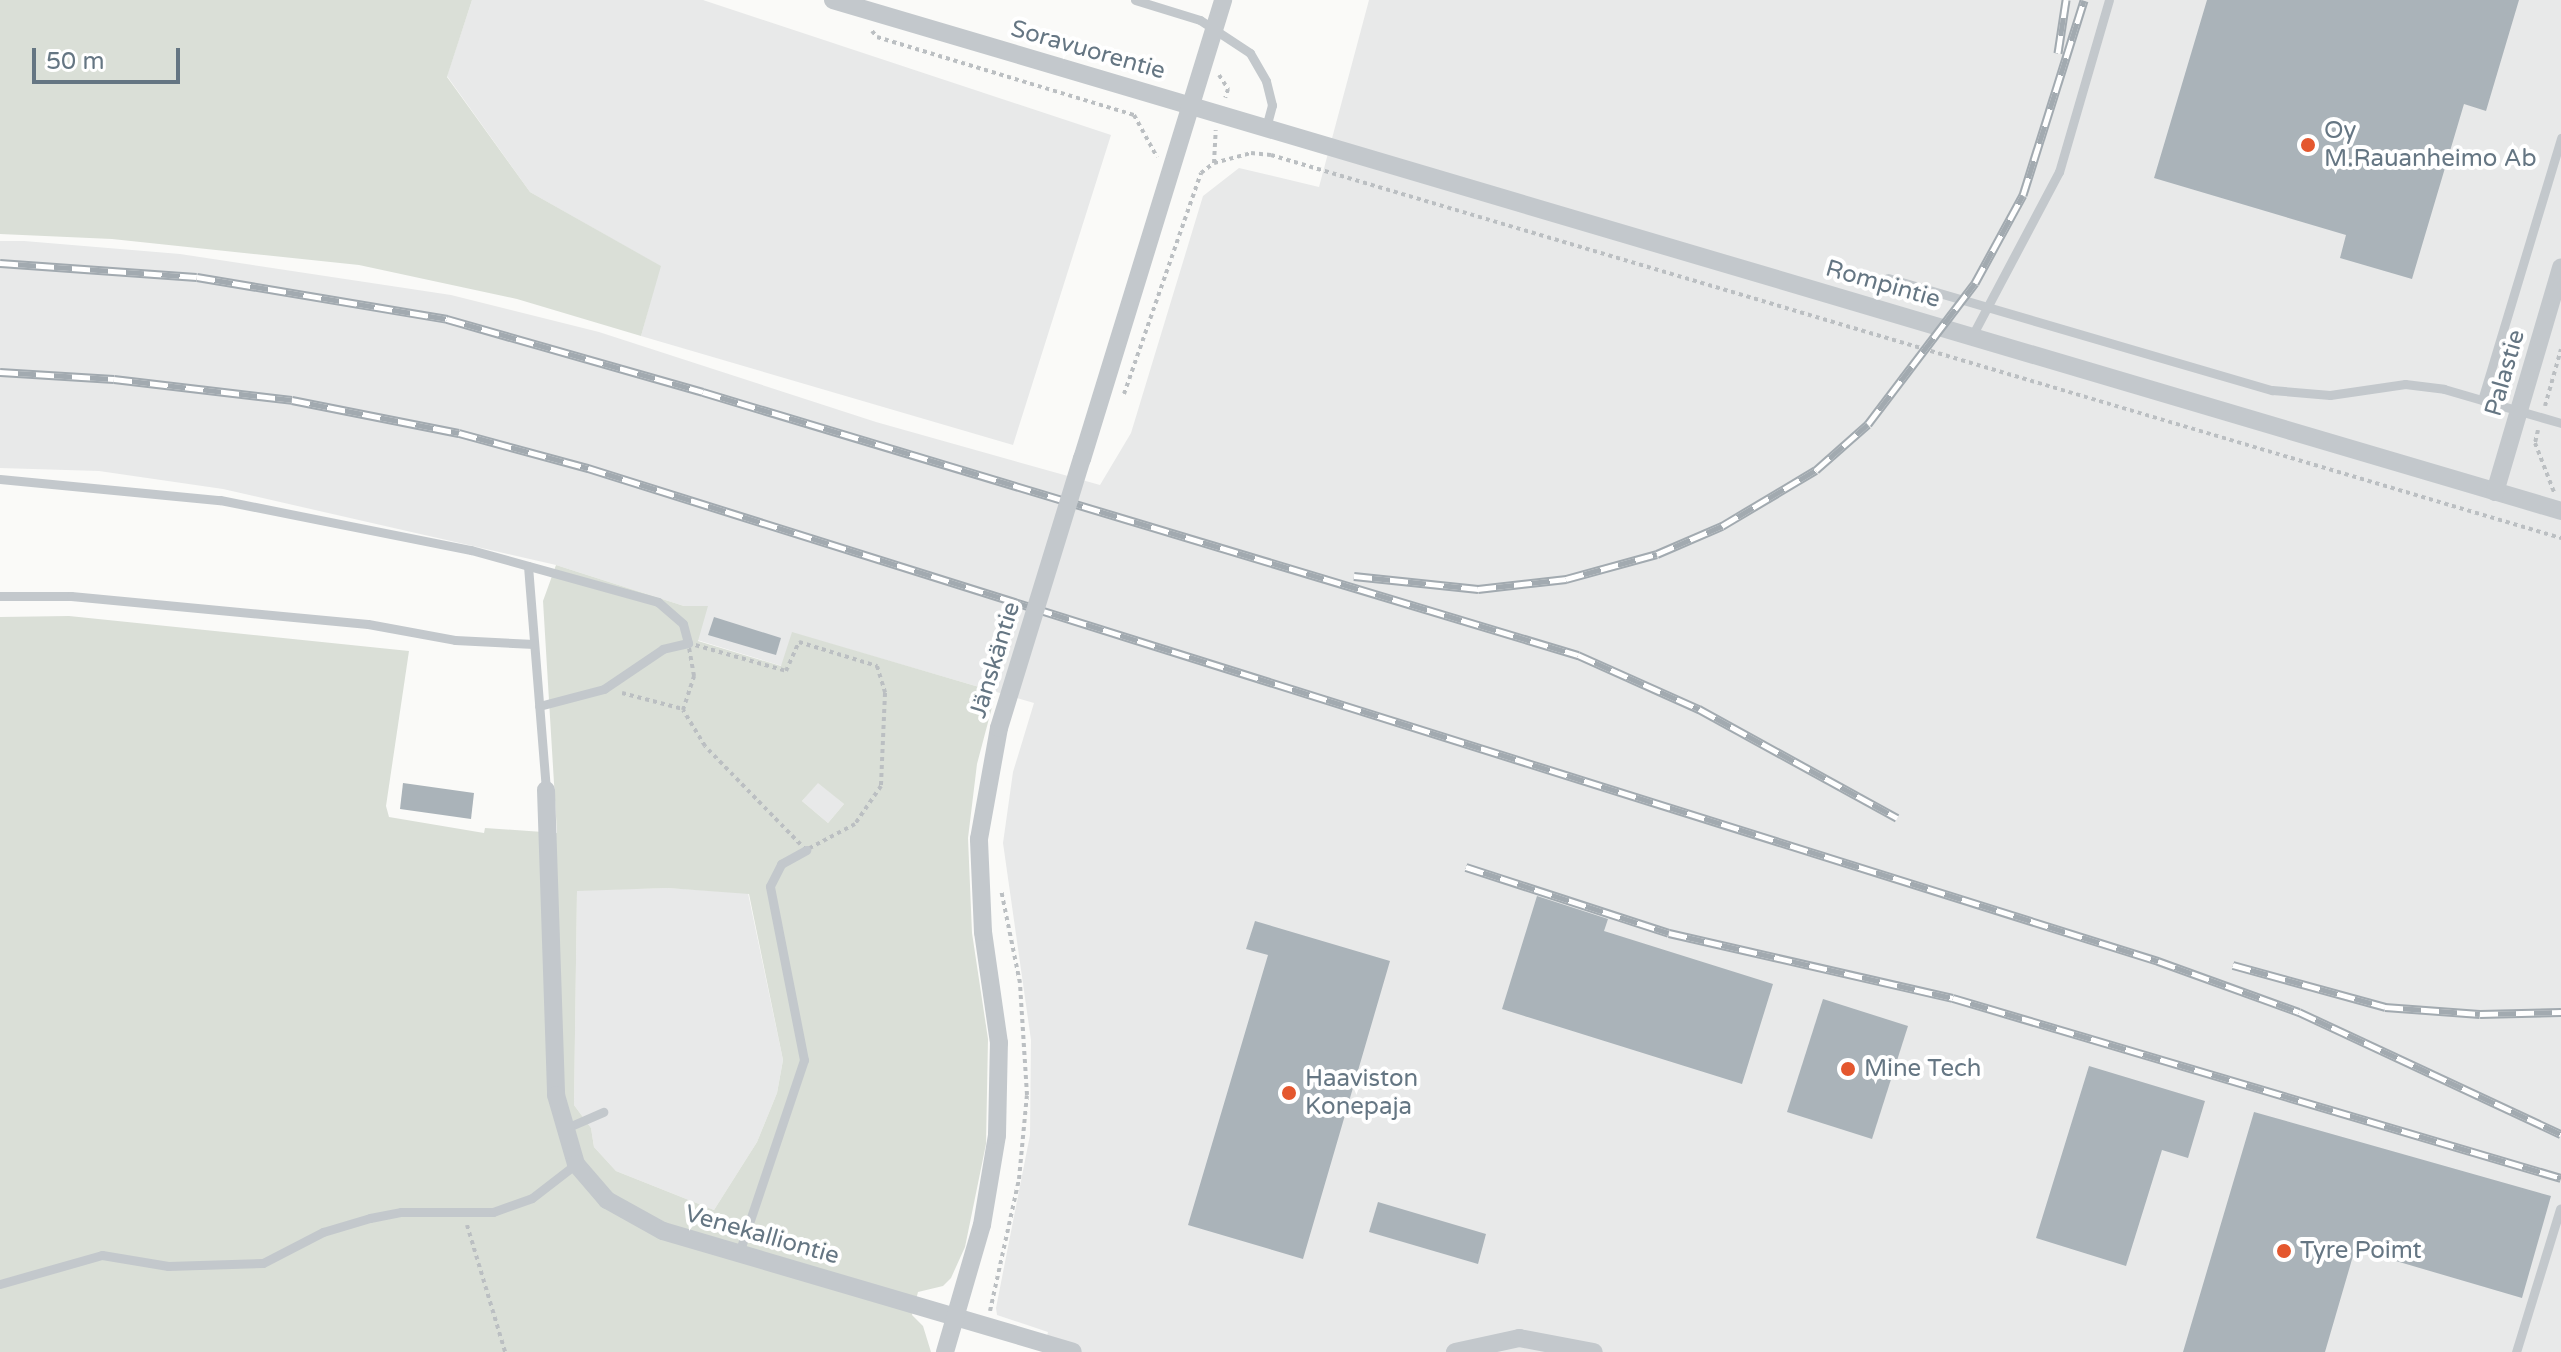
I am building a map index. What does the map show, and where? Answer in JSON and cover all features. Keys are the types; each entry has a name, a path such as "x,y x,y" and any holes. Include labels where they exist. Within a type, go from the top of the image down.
{"street":[{"name":"Soravuorentie","path":"833,0 1191,106"},
{"name":"Jänskäntie","path":"945,1352 982,1225 998,1121 999,1043 983,932 979,839 999,728 1223,0"},
{"name":"Rompintie","path":"1191,106 2555,509"},
{"name":"Palastie","path":"2495,492 2561,268"},
{"name":"Venekalliontie","path":"546,790 556,1095 576,1164 607,1200 637,1221 1073,1352"},
{"path":"1455,1352 1519,1338 1594,1352"}],"lane":[{"path":"1135,0 1215,28 1250,53 1266,81 1272,105 1266,127"},
{"path":"1972,336 2059,172 2109,0"},
{"path":"2482,400 2561,138"},
{"path":"1888,278 2296,395 2405,384 2482,400 2561,423"},
{"path":"0,479 220,500 471,550 658,602 683,624 688,643 663,649 604,689 539,706"},
{"path":"528,566 546,790"},
{"path":"0,596 102,599 368,624 455,640 534,644"},
{"path":"739,1253 804,1060 770,886 781,864 806,850"},
{"path":"564,1129 603,1112"},
{"path":"0,1284 102,1255 168,1266 263,1263 323,1232 370,1218 413,1212 467,1216 532,1198 576,1164"},
{"path":"2516,1352 2560,1209"}],"path":[{"path":"852,6 877,37 1134,115 1151,153 1201,173"},
{"path":"1202,70 1222,76 1228,89 1212,142 1214,163"},
{"path":"1118,407 1201,173 1214,163 1251,153 1298,162 2561,538"},
{"path":"2543,533 2555,509 2556,486 2535,443 2561,349"},
{"path":"604,689 683,710 705,746 806,850 855,824 881,786 885,693 877,666 799,642 786,671 688,643 694,676 683,710"},
{"path":"467,1216 466,1236 488,1289 505,1352"}],"shaded area":[{"path":"0,0 472,0 447,77 530,192 661,266 641,336 517,299 359,265 112,239 0,234"},
{"path":"472,0 703,0 1111,135 1013,445 641,336 660,266 530,192 447,76"},
{"path":"1369,0 2561,0 2561,1352 1043,1352 1048,1332 997,1315 996,1308 1030,1135 1031,1040 1003,843 1013,772 1034,703 793,633 782,666 697,640 707,606 684,606 556,565 223,489 99,471 0,468 0,241 24,241 180,254 451,295 599,332 876,422 1100,485 1131,433 1203,196 1239,168 1319,187"},
{"path":"556,565 684,606 708,606 698,641 781,666 792,632 996,692 977,764 968,838 972,933 988,1039 986,1144 965,1247 951,1278 943,1286 918,1292 912,1315 923,1326 931,1352 0,1352 0,617 69,616 409,651 386,806 389,817 484,833 485,828 557,833 543,601","holes":["818,783 844,804 828,823 802,801","667,888 749,894 783,1060 777,1093 757,1142 714,1210 616,1171 594,1147 591,1128 574,1105 577,891"]},
{"path":"818,782 844,804 828,823 802,801"},
{"path":"667,888 748,893 783,1060 777,1093 757,1142 714,1210 616,1171 594,1147 591,1128 574,1105 577,890"}],"building":[{"name":"Oy M.Rauanheimo Ab","path":"2207,0 2519,0 2486,111 2464,104 2412,279 2340,258 2346,235 2154,178"},
{"path":"714,617 781,638 776,655 708,635"},
{"path":"403,783 474,793 471,819 400,809"},
{"path":"1537,896 1608,919 1604,931 1773,984 1742,1084 1502,1009"},
{"name":"Haaviston Konepaja","path":"1255,921 1390,961 1303,1259 1188,1225 1268,955 1246,949"},
{"name":"Mine Tech","path":"1823,999 1908,1026 1872,1139 1787,1112"},
{"path":"2089,1066 2205,1101 2188,1158 2162,1150 2126,1266 2036,1238"},
{"name":"Tyre Poimt","path":"2254,1112 2551,1196 2522,1298 2355,1249 2325,1352 2183,1352"},
{"path":"1378,1202 1486,1234 1478,1264 1369,1232"}],"railway":[{"path":"2058,53 2066,0"},
{"path":"1354,576 1478,589 1566,579 1657,554 1722,526 1816,470 1868,424 1975,283 2023,195 2084,0"},
{"path":"0,263 197,277 447,319 703,392 1578,655 1699,709 1897,818"},
{"path":"0,372 114,379 292,400 459,433 588,468 2158,961 2299,1012 2561,1134"},
{"path":"1466,867 1669,933 1953,998 2561,1178"},
{"path":"2233,965 2385,1007 2480,1014 2561,1012"}],"place":[{"name":"Oy M.Rauanheimo Ab","path":"2308,145"},
{"name":"Mine Tech","path":"1848,1069"},
{"name":"Haaviston Konepaja","path":"1289,1093"},
{"name":"Tyre Poimt","path":"2284,1251"}]}
